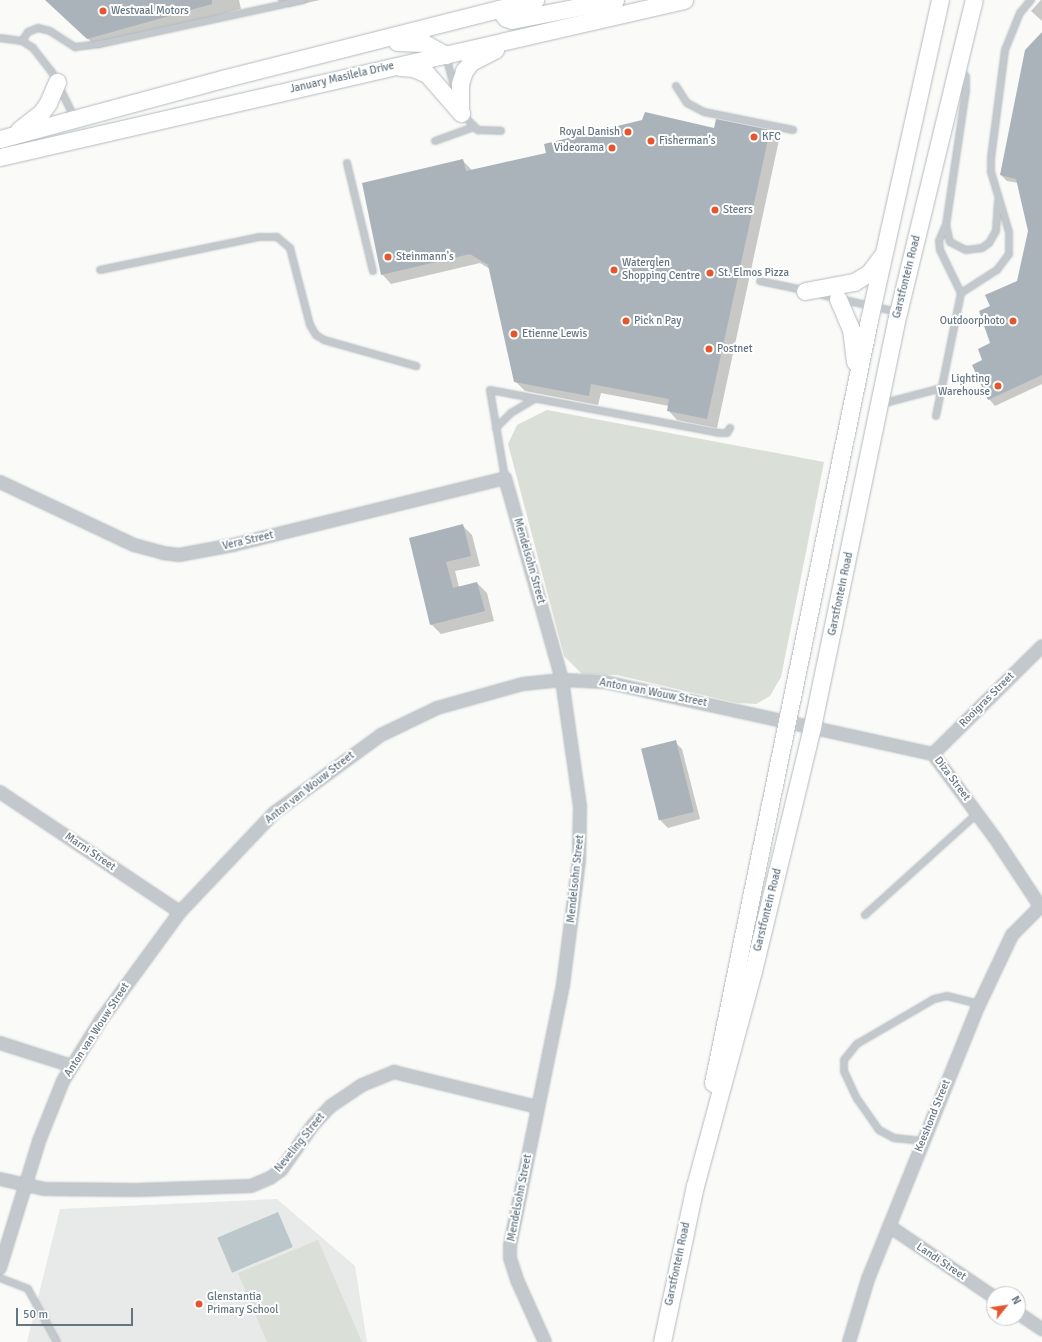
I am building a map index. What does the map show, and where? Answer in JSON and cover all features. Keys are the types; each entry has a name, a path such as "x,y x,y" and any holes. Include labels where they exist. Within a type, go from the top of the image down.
{"main road":[{"path":"5,137 373,42 498,4 535,0"},
{"path":"498,4 506,18 512,20 615,0"},
{"path":"623,0 650,9"},
{"name":"January Masilela Drive","path":"0,157 684,0"},
{"name":"Garstfontein Road","path":"695,1186 698,1156 857,378 872,306 887,248 940,0"},
{"name":"Garstfontein Road","path":"662,1342 695,1186 753,971 812,727 898,313 960,66 974,0"},
{"path":"461,110 461,78 471,62 486,53 538,34"},
{"path":"373,42 418,42 446,55"},
{"path":"389,67 414,68 427,74 461,110"},
{"path":"5,137 41,113 48,103 56,82"},
{"path":"75,118 97,126 120,130"},
{"path":"40,149 75,118"},
{"path":"805,291 846,284 864,277 874,268 887,248"},
{"path":"838,299 851,329 857,378"}],"street":[{"name":"Vera Street","path":"0,482 134,544 163,554 179,555 233,545 505,478"},
{"name":"Mendelsohn Street","path":"505,478 562,680 578,789 580,847 563,985 510,1252 518,1282 545,1342"},
{"name":"Rooigras Street","path":"933,754 1042,646"},
{"name":"Anton van Wouw Street","path":"0,1268 46,1122 72,1066 101,1020 180,912 274,813 381,735 425,712 460,701 517,685 562,680 636,688 812,727"},
{"name":"Diza Street","path":"812,727 933,754 978,813 1041,905"},
{"name":"Marni Street","path":"0,792 180,912"},
{"name":"Keeshond Street","path":"849,1342 868,1279 979,1004 1012,935 1041,905"},
{"path":"0,1043 72,1066"},
{"name":"Neveling Street","path":"0,1179 44,1189 136,1190 237,1188 256,1185 281,1170 319,1118 334,1104 368,1081 394,1072 538,1107"},
{"name":"Landi Street","path":"889,1226 986,1292"},
{"path":"1026,1318 1042,1329"}],"lane":[{"path":"22,41 28,32 38,28 50,32 67,44 75,47 90,46 303,0"},
{"path":"961,293 997,270 1008,254 1009,232 991,172 991,158 999,86 1006,50 1014,26 1031,0"},
{"path":"0,38 22,41 43,59 75,118"},
{"path":"446,55 461,110 474,127 482,132 501,131"},
{"path":"936,416 961,293 940,250 939,241 946,225 966,90 966,78 960,66"},
{"path":"676,86 687,103 704,112 793,130"},
{"path":"435,141 474,127"},
{"path":"347,163 374,271"},
{"path":"946,225 948,238 955,246 966,250 982,248 993,238 996,231 999,197"},
{"path":"100,270 259,237 277,237 290,248 310,325 316,335 324,340 416,366"},
{"path":"760,281 898,313"},
{"path":"879,404 942,388"},
{"name":"Mendelsohn Street","path":"505,478 490,390 536,399"},
{"path":"496,428 518,408 536,399 719,433 727,433 730,428"},
{"path":"865,915 978,813"},
{"path":"923,1141 894,1138 879,1130 850,1085 844,1071 844,1060 857,1044 934,1000 947,996 979,1004"},
{"path":"0,1278 28,1289 57,1342"}],"shaded area":[{"path":"547,410 824,462 781,677 770,696 756,704 737,703 617,675 582,674 564,656 508,444 517,425"},
{"name":"Glenstantia Primary School","path":"277,1199 355,1266 367,1342 27,1342 60,1209"},
{"path":"278,1212 293,1247 232,1273 217,1238"},
{"path":"318,1240 362,1342 267,1342 238,1273"}],"building":[{"name":"Westvaal Motors","path":"45,0 212,0 212,4 87,39"},
{"path":"1042,32 1042,375 988,400 972,365 982,360 978,349 990,343 979,311 990,306 985,295 1017,281 1028,231 1016,179 1000,175 1025,50"},
{"name":"Waterglen Shopping Centre","path":"645,112 714,128 716,119 770,130 707,419 667,411 669,399 591,384 589,396 514,382 488,265 470,254 381,275 362,183 463,159 466,171 546,153 544,144 642,120"},
{"path":"463,524 471,556 446,562 453,588 477,582 485,611 430,625 409,538"},
{"path":"676,740 694,812 659,821 641,749"}],"place":[{"name":"Westvaal Motors","path":"103,11"},
{"name":"Royal Danish","path":"628,132"},
{"name":"KFC","path":"754,137"},
{"name":"Fisherman's","path":"651,141"},
{"name":"Videorama","path":"612,148"},
{"name":"Steers","path":"715,210"},
{"name":"Steinmann's","path":"388,257"},
{"name":"Waterglen Shopping Centre","path":"614,270"},
{"name":"St. Elmos Pizza","path":"710,273"},
{"name":"Pick n Pay","path":"626,321"},
{"name":"Outdoorphoto","path":"1013,321"},
{"name":"Etienne Lewis","path":"514,334"},
{"name":"Postnet","path":"709,349"},
{"name":"Lighting Warehouse","path":"998,386"},
{"name":"Glenstantia Primary School","path":"199,1304"}]}
